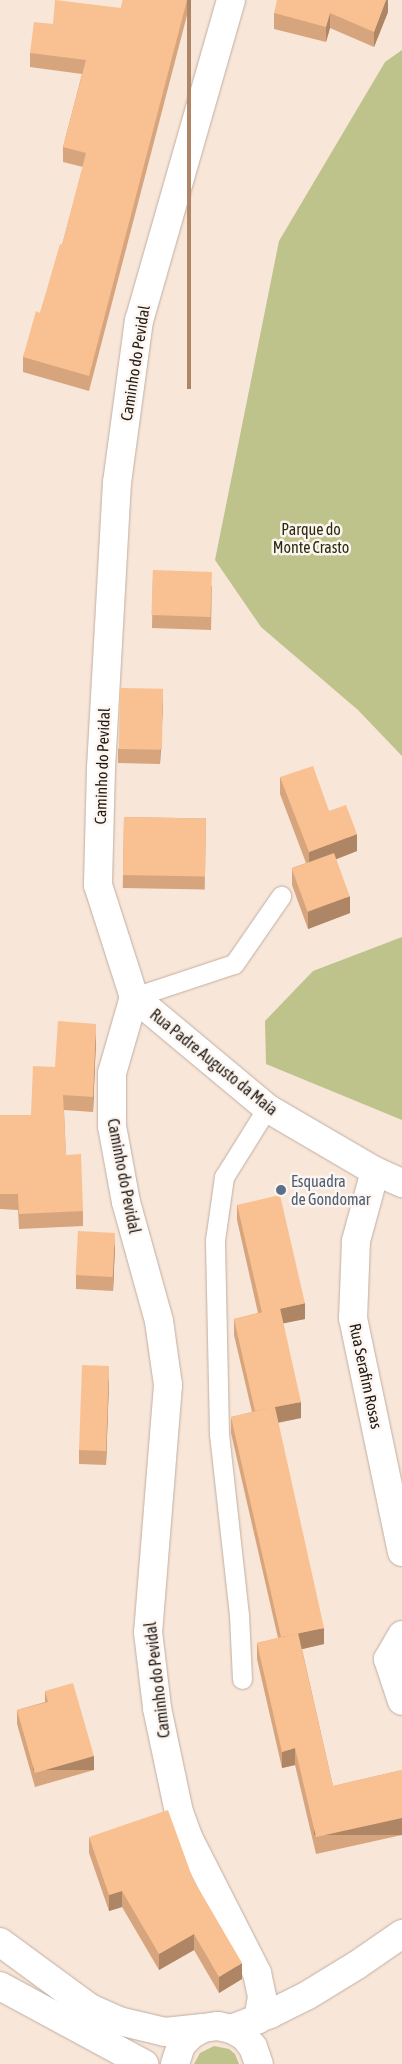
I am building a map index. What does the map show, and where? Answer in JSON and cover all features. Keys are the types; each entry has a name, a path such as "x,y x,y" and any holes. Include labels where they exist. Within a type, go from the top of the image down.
{"street":[{"name":"Caminho do Pevidal","path":"231,0 139,320 116,482 98,885 134,997 112,1073 112,1126 126,1202 159,1322 168,1384 148,1632 156,1699 179,1812 188,1838 257,1973 262,1997 258,2020"},
{"name":"Rua Padre Augusto da Maia","path":"134,997 268,1108 375,1171 402,1183"},
{"name":"Rua Serafim Rosas","path":"375,1171 356,1241 353,1318 402,1552"},
{"path":"402,1635 388,1659 402,1701"},
{"path":"232,2029 258,2020 308,1995 357,1965 402,1934"},
{"path":"0,1942 90,2008 119,2021 165,2032 218,2026 232,2029 244,2036 253,2046 258,2062"},
{"path":"0,1986 144,2064"},
{"path":"258,2062 283,2019 308,1995"},
{"path":"175,2064 181,2046 190,2035 204,2028"}],"lane":[{"path":"134,997 234,964 281,896"},
{"path":"242,1679 239,1615 219,1433 215,1240 224,1177 268,1108"}],"green space":[{"name":"Parque do Monte Crasto","path":"402,50 402,756 358,710 261,627 215,560 279,241 385,62"},
{"path":"402,937 402,1120 266,1064 265,1021 313,971"},
{"path":"214,2046 229,2049 235,2054 239,2064 194,2064 200,2053"}],"building":[{"path":"55,0 121,8 123,0 187,0 89,376 23,357 36,311 40,313 60,244 62,245 86,153 63,147 86,60 30,53 34,22 53,24"},
{"path":"277,0 386,0 374,32 330,13 326,27 274,13"},
{"path":"153,570 212,572 210,617 151,615"},
{"path":"120,688 163,689 162,750 119,749"},
{"path":"313,766 329,811 346,805 357,834 309,852 280,777"},
{"path":"124,817 206,818 205,876 123,875"},
{"path":"334,853 350,896 307,912 292,868"},
{"path":"58,1021 96,1024 93,1097 63,1095 66,1155 81,1154 83,1211 19,1214 18,1194 0,1194 0,1115 31,1115 33,1066 55,1067"},
{"path":"280,1195 305,1303 262,1313 237,1205"},
{"path":"78,1231 115,1233 113,1277 76,1275"},
{"path":"280,1308 301,1402 275,1407 324,1628 281,1637 231,1417 273,1407 255,1411 234,1319"},
{"path":"82,1365 109,1366 106,1451 79,1450"},
{"path":"298,1633 333,1786 402,1770 402,1818 316,1837 295,1748 282,1752 257,1643"},
{"path":"73,1683 94,1756 35,1773 17,1710 48,1702 45,1691"},
{"path":"168,1810 193,1879 242,1963 219,1977 194,1934 159,1954 122,1891 109,1895 89,1837"}],"place":[{"name":"Esquadra de Gondomar","path":"281,1190"}]}
